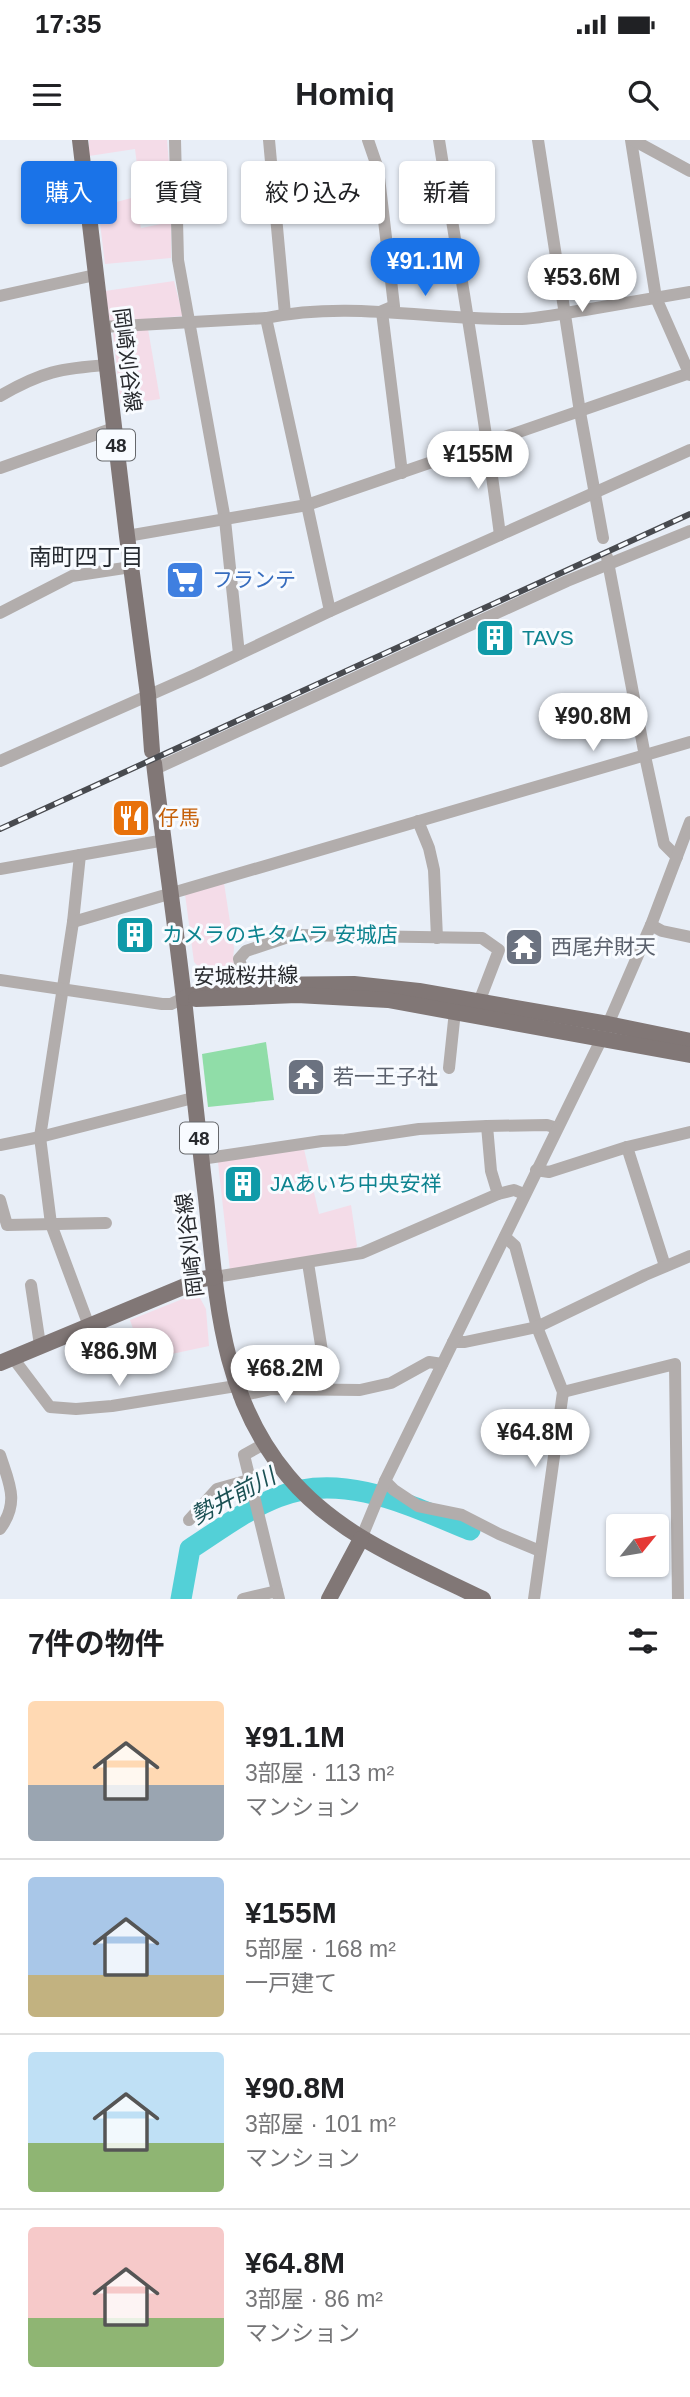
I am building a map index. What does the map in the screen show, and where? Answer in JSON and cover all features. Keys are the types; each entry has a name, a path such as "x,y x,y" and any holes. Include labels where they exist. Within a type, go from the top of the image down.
{"main road":[{"name":"岡崎刈谷線","path":"80,140 184,998 193,1098 227,1356 238,1391 264,1444 289,1477 314,1502 361,1539 483,1599"},
{"name":"安城桜井線","path":"184,998 213,988 247,985 354,984 419,991 605,1031 690,1055"},
{"name":"安城桜井線","path":"184,998 297,995 388,1000 690,1041"},
{"path":"7,1361 202,1279 215,1277"},
{"path":"329,1599 361,1539"}],"street":[{"path":"174,140 178,260 225,520 239,654"},
{"path":"269,140 285,314"},
{"path":"368,140 378,169 394,306 382,312"},
{"path":"439,140 488,443 500,535"},
{"path":"538,140 580,412 603,538"},
{"path":"632,140 690,171"},
{"path":"127,536 307,505 690,374 656,298 632,140"},
{"path":"0,296 95,275"},
{"path":"102,327 266,318 285,314 382,312 524,319 690,292"},
{"path":"382,312 402,472"},
{"path":"266,318 330,611"},
{"path":"0,396 27,380 66,367 108,365"},
{"path":"0,468 114,428"},
{"path":"0,761 690,450"},
{"path":"154,761 608,560 690,531"},
{"path":"608,560 664,844 677,857"},
{"path":"0,613 72,576 131,567"},
{"path":"73,922 170,896 690,742"},
{"path":"418,821 434,870 437,938"},
{"path":"361,1539 385,1481 605,1031 651,925 690,822"},
{"path":"0,869 165,840"},
{"path":"80,855 73,922 40,1138 51,1224 89,1326"},
{"path":"651,925 662,931 690,937"},
{"path":"247,985 239,959 246,951 293,935 482,938 499,950 478,1002"},
{"path":"0,980 162,1004 171,1004 184,998"},
{"path":"449,1068 455,1011"},
{"path":"0,1145 40,1138 193,1098"},
{"path":"201,1159 419,1129 547,1125 557,1128"},
{"path":"488,1126 491,1171 498,1194"},
{"path":"536,1170 549,1172 627,1147 690,1132"},
{"path":"627,1147 665,1266"},
{"path":"215,1277 362,1253 498,1194 514,1190 524,1194"},
{"path":"0,1200 7,1225 106,1223"},
{"path":"505,1237 515,1246 537,1327 563,1392 534,1599"},
{"path":"453,1342 465,1342 537,1327 690,1256"},
{"path":"308,1263 328,1389"},
{"path":"31,1285 40,1345"},
{"path":"7,1361 50,1407 76,1409 238,1391 360,1390 391,1383 429,1362 442,1364"},
{"path":"563,1392 675,1364 678,1599"},
{"path":"243,1599 278,1595 244,1455 264,1444"},
{"path":"0,1455 13,1504 0,1529"},
{"path":"189,1520 217,1489 249,1480"},
{"path":"385,1481 418,1506 463,1514 499,1534 540,1551"}],"shaded area":[{"path":"89,140 167,140 169,161 136,161 135,149 89,156"},
{"path":"131,198 131,224 140,224 141,228 171,224 171,258 105,264 100,224 117,224 117,202"},
{"path":"174,281 183,316 110,322 105,291"},
{"path":"148,329 160,399 121,405 113,333"},
{"path":"224,883 234,948 233,960 238,974 208,976 194,962 185,894"},
{"name":"JAあいち中央安祥","path":"304,1149 319,1214 351,1205 357,1246 354,1250 230,1270 218,1162"},
{"path":"190,1296 200,1298 206,1309 209,1346 167,1355 162,1339 140,1349 130,1320"}],"green space":[{"path":"266,1042 274,1100 208,1107 202,1054"}],"waterway":[{"name":"勢井前川","path":"181,1599 190,1549 255,1508 302,1490 327,1488 376,1495 470,1530"}],"railway":[{"path":"0,829 690,514"}],"place":[{"name":"フランテ","path":"185,580"},
{"name":"TAVS","path":"495,638"},
{"name":"仔馬","path":"131,818"},
{"name":"カメラのキタムラ 安城店","path":"135,935"},
{"name":"西尾弁財天","path":"524,947"},
{"name":"若一王子社","path":"306,1077"},
{"name":"JAあいち中央安祥","path":"243,1184"}],"district":[{"name":"南町四丁目","path":"86,557"}]}
